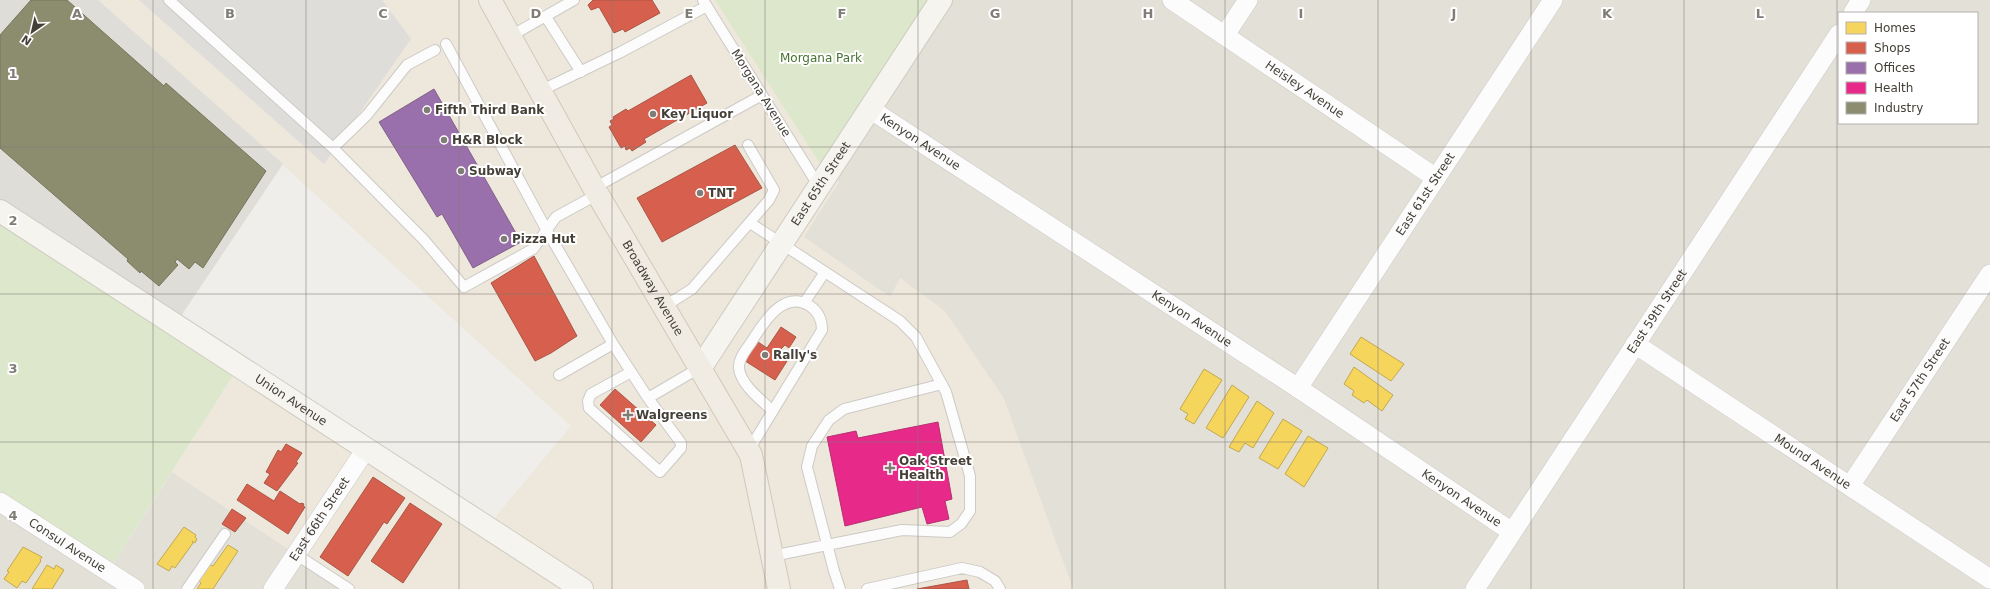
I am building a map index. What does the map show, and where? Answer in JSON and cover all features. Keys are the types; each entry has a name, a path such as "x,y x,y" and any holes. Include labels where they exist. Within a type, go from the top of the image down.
{"main road":[{"name":"East 65th Street","path":"701,368 818,185 870,109 941,0"},
{"name":"Broadway Avenue","path":"494,2 509,37 596,191 749,450 779,589"},
{"name":"Union Avenue","path":"0,211 366,449 569,586"}],"street":[{"name":"Heisley Avenue","path":"1172,0 1436,178"},
{"path":"1224,35 1248,0"},
{"name":"East 61st Street","path":"1298,388 1553,0"},
{"path":"1854,12 1861,0"},
{"name":"East 59th Street","path":"1475,589 1838,36"},
{"name":"Kenyon Avenue","path":"870,109 1298,388 1512,532"},
{"name":"East 57th Street","path":"1850,486 1990,274"},
{"name":"Mound Avenue","path":"1635,344 1990,579"},
{"name":"East 66th Street","path":"273,589 366,449"},
{"name":"Consul Avenue","path":"2,505 135,589"}],"lane":[{"path":"169,0 334,148 424,240 464,287 533,249 556,217 596,191 762,95"},
{"path":"509,37 574,0"},
{"path":"540,91 581,72 705,3"},
{"name":"Morgana Avenue","path":"705,3 818,185"},
{"path":"546,17 581,72"},
{"path":"446,44 546,229 613,344 648,398 681,443 681,448 660,472 589,408 588,401 590,394 631,372"},
{"path":"334,148 367,115 407,65 435,50"},
{"path":"665,306 692,289 761,211 774,190 748,145"},
{"path":"750,223 900,321 916,337 946,392 970,476 970,512 961,524 950,532 902,530 772,556"},
{"path":"804,303 825,272"},
{"path":"749,450 773,411 822,330 822,322 818,314 804,303 795,301 779,307 765,321 740,359 738,368 751,391 773,411"},
{"path":"559,375 613,344"},
{"path":"648,398 701,368"},
{"path":"840,589 807,467 812,446 829,420 844,409 942,384"},
{"path":"188,589 225,534"},
{"path":"296,555 349,589"},
{"path":"867,589 962,568 980,572 995,582 1000,589"}],"shaded area":[{"path":"0,0 98,0 283,164 175,325 0,211"},
{"path":"98,0 929,0 821,165 839,181 804,237 890,297 900,278 945,311 1003,397 1073,589 349,589 172,472 239,366 487,527 571,426 211,100"},
{"path":"139,0 382,0 411,39 324,164"},
{"path":"929,0 1990,0 1990,589 1073,589 1003,397 901,278 890,297 803,237 839,182 821,165"},
{"path":"172,472 349,589 0,589 0,502 108,572"}],"green space":[{"name":"Morgana Park","path":"715,0 929,0 821,165"},
{"path":"0,211 239,366 108,572 0,500"}],"building: Homes":[{"path":"1361,337 1404,364 1391,381 1350,354"},
{"path":"1354,367 1393,395 1382,411 1367,400 1364,403 1352,395 1354,391 1344,384"},
{"path":"1204,369 1222,380 1194,424 1185,419 1188,414 1180,409"},
{"path":"1232,385 1249,397 1223,438 1206,428"},
{"path":"1257,401 1274,413 1253,448 1245,443 1239,452 1229,447"},
{"path":"1283,419 1302,431 1278,469 1259,458"},
{"path":"1308,436 1328,448 1304,487 1285,474"},
{"path":"184,527 196,535 195,537 197,539 195,543 192,541 193,543 175,568 172,566 169,571 157,564"},
{"path":"228,545 238,551 213,589 197,589 201,583 199,581 210,565 213,566"},
{"path":"23,547 42,557 40,560 41,561 26,583 22,581 17,588 4,579 9,572 7,571"},
{"path":"47,565 54,569 56,565 64,570 52,589 32,589"}],"building: Shops":[{"path":"593,0 652,0 660,13 625,32 623,29 614,33 599,7 591,10 588,5"},
{"name":"Key Liquor","path":"691,75 707,103 644,139 646,142 632,151 630,148 626,150 625,146 621,148 609,127 612,125 610,121 614,119 613,117 626,109 628,111"},
{"name":"TNT","path":"735,145 762,188 662,242 637,198"},
{"path":"534,256 577,336 551,353 535,361 491,283"},
{"name":"Rally's","path":"781,327 796,337 789,348 785,345 779,351 789,358 775,380 742,359 755,340 767,348"},
{"name":"Walgreens","path":"615,389 656,425 641,442 600,405"},
{"path":"286,444 302,453 296,462 298,463 277,491 264,483 270,474 266,472 278,450 281,452"},
{"path":"373,477 405,498 387,524 384,522 348,576 320,557"},
{"path":"247,484 274,501 280,491 300,504 304,504 303,506 305,507 288,534 237,500"},
{"path":"410,503 442,524 403,583 371,561"},
{"path":"232,509 246,518 235,532 222,524"},
{"path":"967,580 969,589 917,589"}],"building: Offices":[{"path":"434,89 521,242 473,268 442,214 437,217 379,122"}],"building: Health":[{"name":"Oak Street Health","path":"938,422 952,499 945,501 949,519 927,524 922,507 845,526 827,437 856,431 858,438"}],"building: Industry":[{"path":"31,0 67,0 164,86 166,83 266,171 203,268 195,262 189,269 177,259 175,262 178,265 159,286 141,271 140,273 127,261 128,259 0,148 0,35"}],"place":[{"name":"Fifth Third Bank","path":"427,110"},
{"name":"Key Liquor","path":"653,114"},
{"name":"H&R Block","path":"444,140"},
{"name":"Subway","path":"461,171"},
{"name":"TNT","path":"700,193"},
{"name":"Pizza Hut","path":"504,239"},
{"name":"Rally's","path":"765,355"},
{"name":"Walgreens","path":"628,415"},
{"name":"Oak Street Health","path":"890,468"}]}
